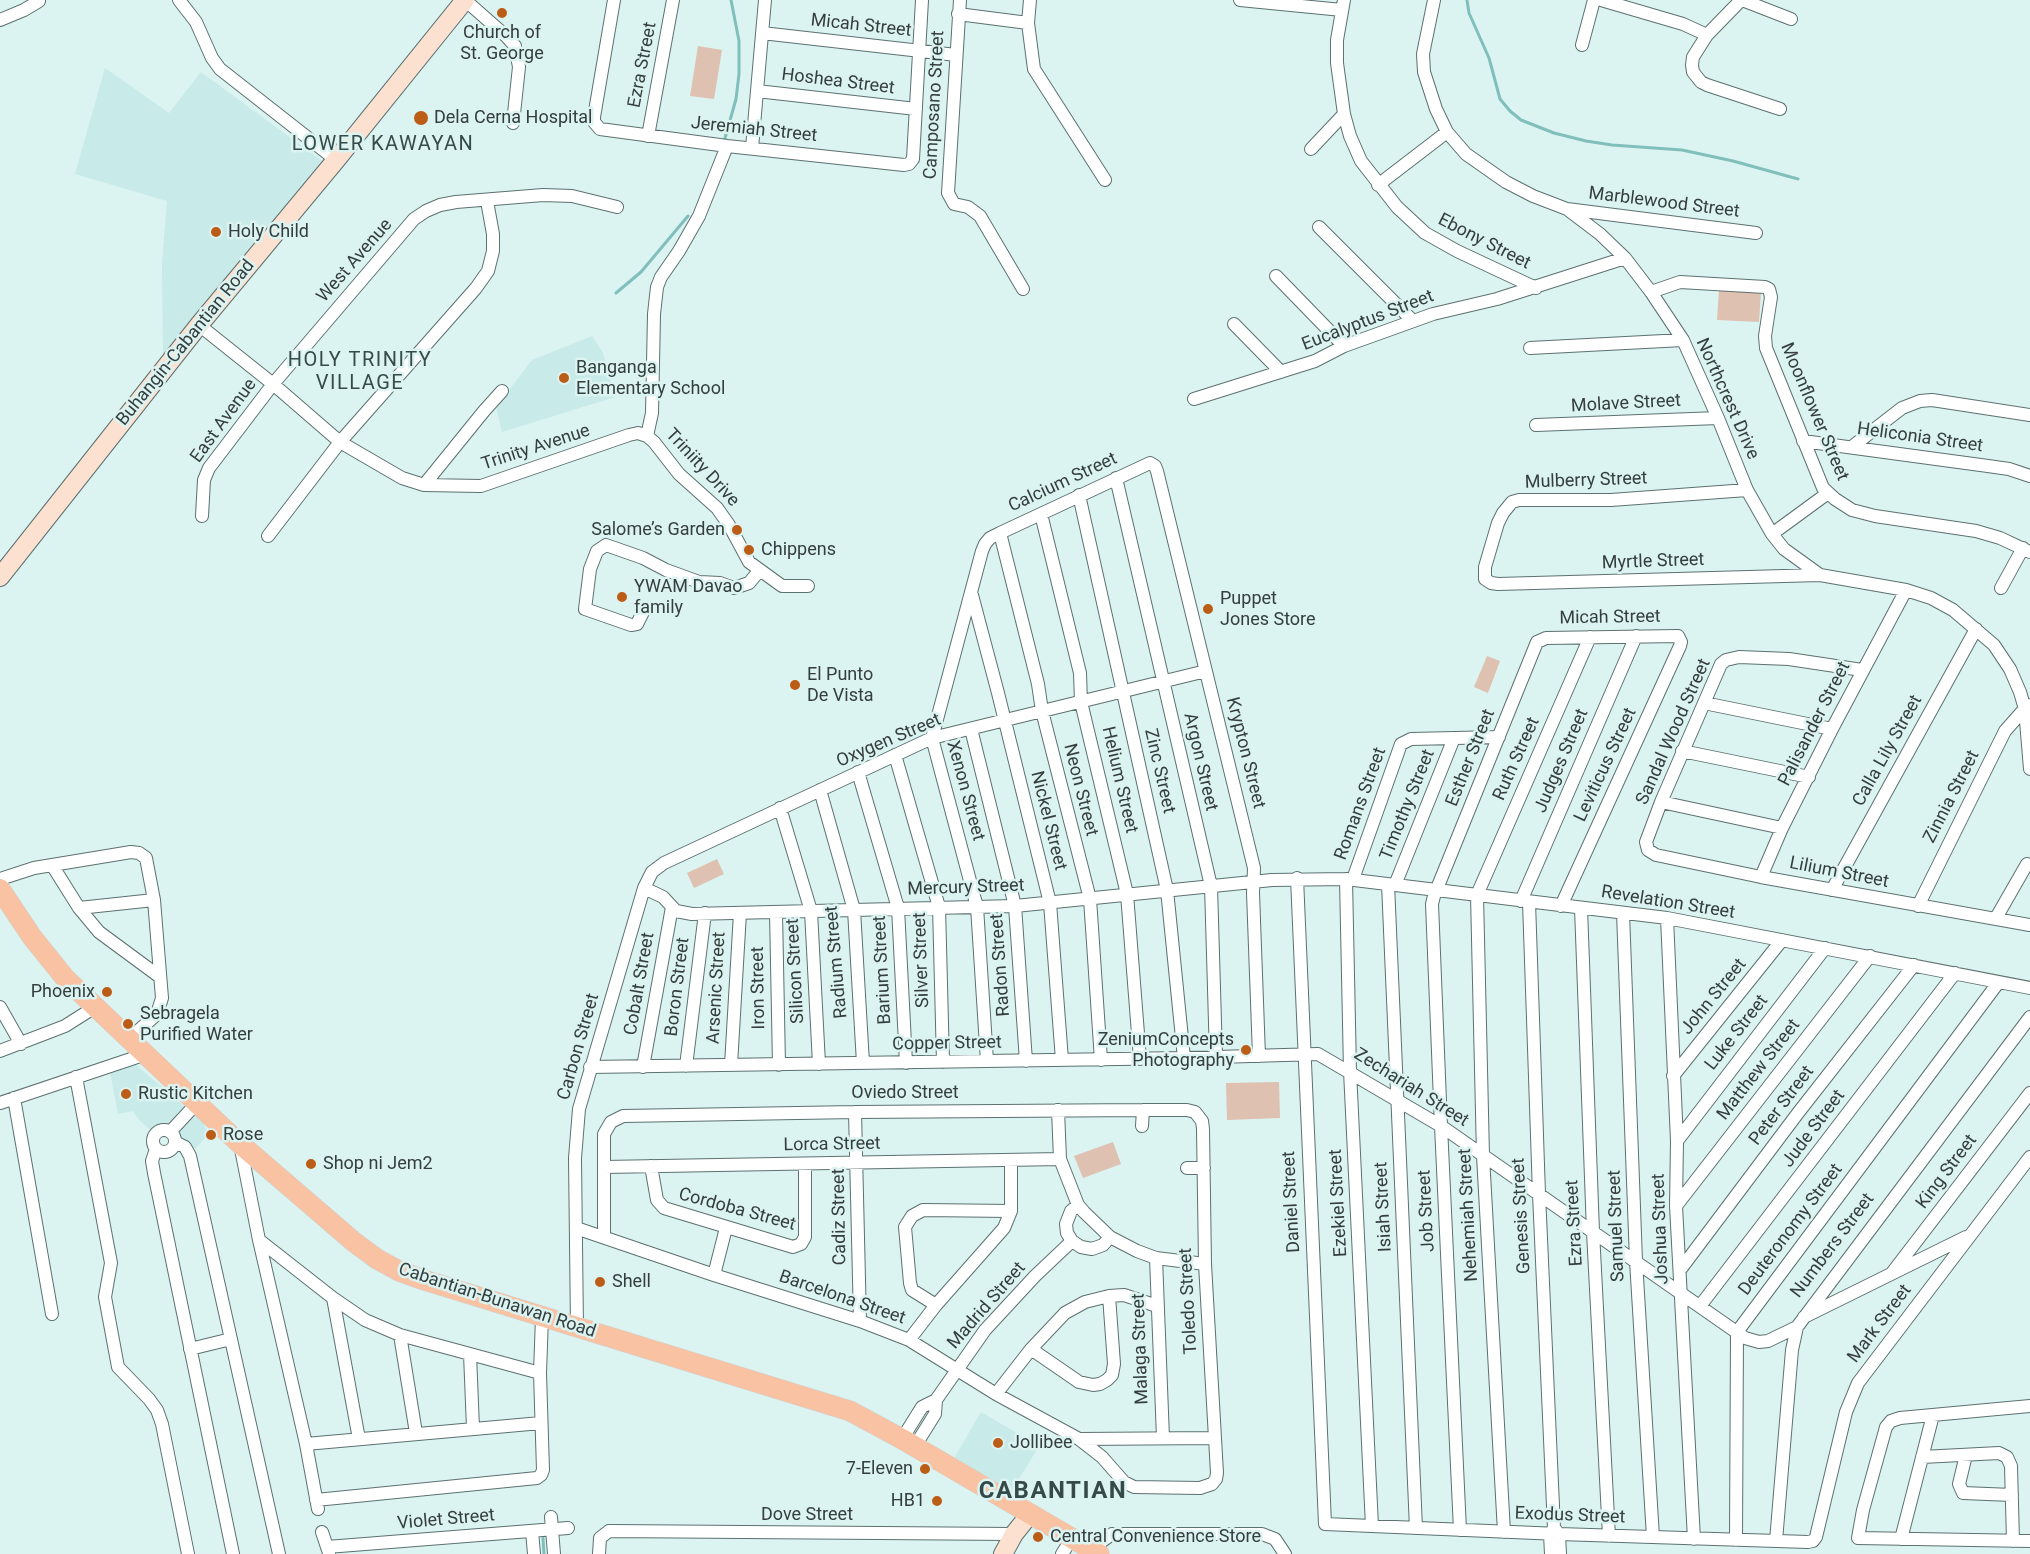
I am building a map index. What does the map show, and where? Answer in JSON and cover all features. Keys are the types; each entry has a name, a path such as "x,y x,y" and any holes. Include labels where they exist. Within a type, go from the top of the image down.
{"main road":[{"name":"Buhangin-Cabantian Road","path":"0,577 199,325 465,0"},
{"name":"Cabantian-Bunawan Road","path":"0,889 47,957 95,1007 239,1143 354,1242 385,1263 424,1280 850,1412 1030,1514 1067,1546 1097,1553"},
{"path":"1003,1554 1014,1534 1030,1514"}],"street":[{"path":"179,0 196,22 212,58 220,69 336,160"},
{"path":"465,0 515,46 519,67 513,123"},
{"name":"Jeremiah Street","path":"614,0 594,117 596,126 605,131 904,165 909,164 913,159 915,109"},
{"name":"Ezra Street","path":"648,136 673,0"},
{"path":"752,148 765,0"},
{"path":"915,109 922,0"},
{"name":"Camposano Street","path":"960,0 948,194 954,204 968,207 980,216 1023,289"},
{"path":"1030,0 1028,23 1034,69 1105,180"},
{"path":"1240,0 1343,5"},
{"name":"Northcrest Drive","path":"1434,0 1423,54 1424,72 1436,109 1448,132 1466,154 1506,182 1533,196 1567,209 1600,234 1625,258 1683,340 1718,417 1747,490 1772,534 1784,549 1820,575 1906,590 1931,598 1953,610 1994,645 2010,669 2027,706 2030,769"},
{"path":"1582,45 1594,0"},
{"path":"1601,0 1683,24 1707,35"},
{"path":"1780,109 1701,82 1693,72 1692,65 1707,35 1742,0 1791,19"},
{"path":"0,20 39,1"},
{"name":"Ebony Street","path":"1343,5 1336,40 1337,63 1344,114 1350,136 1361,161 1397,207 1425,233 1457,251 1536,288"},
{"path":"958,14 1028,23"},
{"name":"Micah Street","path":"762,33 956,55"},
{"name":"Hoshea Street","path":"757,91 915,109"},
{"path":"1311,149 1344,114"},
{"path":"1378,185 1448,132"},
{"path":"647,435 652,420 657,287 699,216 727,146"},
{"name":"West Avenue","path":"273,384 414,219 426,211 440,205 543,195 572,196 617,207"},
{"path":"268,536 340,442 476,288 488,271 493,252 494,234 487,201"},
{"name":"Marblewood Street","path":"1567,209 1756,233"},
{"path":"1319,227 1413,321"},
{"name":"Eucalyptus Street","path":"1194,399 1315,361 1344,346 1451,308 1536,288 1625,258"},
{"path":"1276,276 1344,346"},
{"name":"Moonflower Street","path":"1651,292 1672,284 1691,281 1769,289 1771,297 1765,336 1766,348 1823,488 1835,499 1859,512 1976,531 2000,538 2026,550"},
{"path":"1233,324 1281,372"},
{"name":"Trinity Avenue","path":"199,325 273,384 340,442 402,478 424,485 481,486 629,435 638,433 647,435"},
{"path":"1530,348 1683,340"},
{"name":"East Avenue","path":"202,516 204,480 209,468 273,384"},
{"path":"424,485 502,391"},
{"path":"1853,446 1902,408 1920,401 1932,400 2030,415"},
{"name":"Molave Street","path":"1536,426 1718,417"},
{"name":"Triniity Drive","path":"647,435 679,474 717,508 749,562 782,586 808,586"},
{"name":"Heliconia Street","path":"1803,441 2009,469 2030,476"},
{"name":"Calcium Street","path":"995,535 1116,478 1153,464"},
{"name":"Krypton Street","path":"1153,464 1157,471 1254,868 1259,1056"},
{"name":"Argon Street","path":"1116,478 1210,886 1216,1057"},
{"name":"Mulberry Street","path":"1486,582 1484,570 1498,523 1512,502 1519,500 1611,500 1747,490"},
{"path":"1772,534 1828,492"},
{"name":"Zinc Street","path":"1079,495 1167,890 1184,1058"},
{"name":"Helium Street","path":"1041,514 1080,673 1082,702 1127,894 1140,1059"},
{"name":"Xenon Street","path":"987,1061 977,907 932,738 982,551 995,535"},
{"name":"Neon Street","path":"995,535 1038,684 1042,711 1090,899 1101,1059"},
{"path":"643,612 637,624 631,625 585,609 590,569 597,551 606,545 699,582 734,588 749,583 760,570"},
{"path":"2001,588 2026,550"},
{"name":"Myrtle Street","path":"1486,582 1498,584 1820,575"},
{"name":"Palisander Street","path":"1761,877 1782,828 1832,729 1906,590"},
{"name":"Nickel Street","path":"972,595 1050,903 1062,1060"},
{"name":"Calla Lily Street","path":"1832,890 1976,629"},
{"name":"Micah Street","path":"1540,640 1674,635 1680,639"},
{"name":"Judges Street","path":"1525,901 1636,636"},
{"name":"Ruth Street","path":"1477,896 1590,637"},
{"name":"Leviticus Street","path":"1561,906 1680,646 1680,639"},
{"name":"Esther Street","path":"1436,890 1535,646 1540,640"},
{"name":"Sandal Wood Street","path":"1647,846 1646,842 1661,802 1721,664 1732,657 1789,658 1862,670"},
{"name":"Oxygen Street","path":"644,888 652,872 664,863 932,738 1206,671"},
{"path":"1704,703 1832,729"},
{"name":"Zinnia Street","path":"1918,906 2006,731 2027,706"},
{"name":"Radon Street","path":"971,729 1015,906 1026,1061"},
{"path":"1454,738 1499,737"},
{"name":"Romans Street","path":"1350,879 1404,742 1411,739 1454,738"},
{"name":"Timothy Street","path":"1392,884 1454,738"},
{"path":"1682,751 1809,777"},
{"name":"Silver Street","path":"895,755 939,908 943,1062"},
{"name":"Barium Street","path":"858,772 898,908 906,1062"},
{"name":"Radium Street","path":"820,790 854,910 863,1063"},
{"path":"1661,802 1782,828"},
{"name":"Silicon Street","path":"780,808 811,911 819,1064"},
{"name":"Lilium Street","path":"1647,846 1651,854 1761,877 2030,925"},
{"path":"0,879 21,871 52,865 139,852 144,855 148,863 154,900 162,998 157,1014 129,1039"},
{"path":"1996,918 2027,864"},
{"path":"52,865 79,908 105,937 160,977"},
{"name":"Revelation Street","path":"1297,878 1350,879 1667,918 2030,988"},
{"name":"Mercury Street","path":"644,888 663,897 672,907 683,913 740,913 1015,906 1297,878"},
{"name":"Daniel Street","path":"1297,878 1325,1524"},
{"name":"Ezekiel Street","path":"1350,879 1350,1071 1372,1526"},
{"name":"Isiah Street","path":"1392,884 1397,1101 1416,1528"},
{"name":"Carbon Street","path":"578,1328 576,1133 580,1101 644,888"},
{"name":"Job Street","path":"1436,890 1432,904 1460,1530"},
{"name":"Nehemiah Street","path":"1477,896 1483,1156 1504,1532"},
{"path":"79,908 154,900"},
{"name":"Genesis Street","path":"1525,901 1554,1532 1551,1554"},
{"name":"Cobalt Street","path":"643,1066 672,907"},
{"name":"Ezra Street","path":"1581,908 1593,1232 1609,1536"},
{"name":"Iron Street","path":"776,912 779,1065"},
{"name":"Boron Street","path":"686,1066 705,913"},
{"name":"Arsenic Street","path":"731,1065 740,913"},
{"name":"Samuel Street","path":"1623,913 1636,1261 1653,1537"},
{"name":"Joshua Street","path":"1667,918 1677,1141 1676,1206 1694,1539"},
{"name":"John Street","path":"1673,1076 1782,940"},
{"name":"Luke Street","path":"1677,1141 1826,948"},
{"name":"Matthew Street","path":"1676,1206 1870,956"},
{"name":"Peter Street","path":"1680,1270 1798,1113 1914,965"},
{"name":"Jude Street","path":"1700,1306 1955,973"},
{"name":"Deuteronomy Street","path":"1737,1332 1998,983"},
{"path":"0,1007 21,1044"},
{"path":"0,1051 65,1026 95,1007"},
{"name":"Numbers Street","path":"1776,1541 1792,1350 1799,1323 2030,1017"},
{"path":"0,1103 146,1054"},
{"name":"Copper Street","path":"590,1067 1140,1059 1304,1054"},
{"name":"Zechariah Street","path":"1304,1054 1318,1054 1441,1126 1751,1341 1759,1342 1776,1338 1799,1323 1892,1273 1969,1235"},
{"path":"76,1077 111,1263 105,1298 118,1367 157,1410 162,1424 188,1554"},
{"name":"King Street","path":"1892,1273 2030,1093"},
{"path":"14,1098 52,1314"},
{"path":"156,1149 166,1152 172,1149 173,1137 197,1103"},
{"path":"1058,1110 1060,1159 1078,1205 1110,1237 1121,1244 1156,1258 1205,1264"},
{"path":"1142,1126 1143,1110"},
{"name":"Oviedo Street","path":"604,1167 604,1134 611,1122 624,1116 1187,1110 1199,1116"},
{"name":"Cadiz Street","path":"855,1112 860,1321"},
{"name":"Toledo Street","path":"1199,1116 1203,1129 1205,1264 1217,1473 1212,1484"},
{"path":"233,1554 154,1173 152,1161 156,1149 153,1143 154,1136 160,1131 173,1137 185,1147 190,1156 279,1554"},
{"path":"239,1143 306,1444 317,1504 537,1478 541,1475 543,1470 540,1423 542,1317"},
{"name":"Mark Street","path":"1813,1541 1816,1537 1846,1412 1858,1383 2030,1156"},
{"name":"Lorca Street","path":"604,1167 1060,1159"},
{"path":"909,1340 936,1305 997,1239 1008,1221 1011,1211 1011,1160"},
{"name":"Cordoba Street","path":"651,1166 654,1191 657,1200 664,1208 793,1247 801,1244 805,1237 805,1164"},
{"path":"604,1167 604,1237"},
{"path":"1187,1168 1204,1167"},
{"path":"1078,1205 1071,1211 1066,1224 1067,1233 1072,1240 1081,1247 1092,1249 1103,1245 1110,1237"},
{"path":"936,1305 912,1290 905,1227 912,1216 923,1210 1011,1211"},
{"path":"714,1275 726,1227"},
{"name":"Barcelona Street","path":"576,1228 860,1321 909,1340 996,1394 1079,1439 1102,1457 1124,1482 1134,1487 1186,1489 1212,1484"},
{"path":"259,1240 365,1320 400,1335 540,1373"},
{"name":"Madrid Street","path":"908,1443 922,1407 936,1400 985,1330 1072,1240"},
{"name":"Malaga Street","path":"1156,1258 1163,1438"},
{"path":"996,1394 1031,1349 1065,1313 1086,1302 1109,1296 1124,1295 1157,1306"},
{"path":"1031,1349 1079,1382 1093,1385 1107,1380 1112,1375 1114,1364 1109,1296"},
{"path":"333,1298 359,1438"},
{"path":"1736,1540 1737,1332"},
{"path":"400,1335 416,1433"},
{"path":"190,1349 231,1339"},
{"path":"470,1354 473,1428"},
{"path":"2030,1407 1900,1418 1888,1424 1860,1521 1858,1538 2030,1541"},
{"path":"1901,1539 1933,1415"},
{"path":"306,1444 540,1423"},
{"path":"1079,1439 1214,1438"},
{"path":"1922,1457 1998,1453 2007,1457 2011,1466 2013,1541"},
{"path":"1966,1455 1959,1484 1963,1493 2012,1495"},
{"path":"552,1523 554,1554"},
{"name":"Violet Street","path":"328,1551 532,1531 552,1523 568,1528"},
{"name":"Exodus Street","path":"1325,1524 1694,1539 1813,1541"},
{"path":"532,1531 534,1554"},
{"path":"322,1532 328,1551"},
{"name":"Dove Street","path":"599,1554 601,1535 609,1532 1014,1534"},
{"name":"Genesis Street","path":"1554,1532 1560,1554"},
{"path":"1097,1553 1101,1542 1112,1534 1262,1534 1275,1539 1285,1554"}],"shaded area":[{"path":"698,46 722,50 714,99 690,96"},
{"name":"Holy Child","path":"105,68 169,113 201,72 325,163 163,359 162,264 167,201 75,174"},
{"path":"1719,290 1761,292 1759,322 1717,320"},
{"name":"Banganga Elementary School","path":"592,336 603,353 615,397 502,432 496,407 532,360"},
{"path":"1487,656 1500,661 1488,693 1474,687"},
{"path":"717,859 724,874 694,888 687,873"},
{"path":"136,1065 204,1123 207,1136 195,1149 168,1125 165,1128 162,1126 151,1130 133,1111 118,1114 110,1072"},
{"path":"1279,1082 1280,1118 1227,1120 1226,1083"},
{"path":"1113,1142 1121,1164 1083,1178 1074,1156"},
{"path":"981,1412 1039,1446 1010,1494 953,1460"}],"waterway":[{"path":"725,138 736,99 739,74 739,41 731,0"},
{"path":"1467,0 1469,13 1489,58 1500,99 1521,120 1554,133 1586,141 1682,150 1798,179"},
{"path":"616,293 641,272 688,216"},
{"path":"543,1538 544,1554"}],"place":[{"name":"Church of St. George","path":"502,13"},
{"name":"Dela Cerna Hospital","path":"421,118"},
{"name":"Holy Child","path":"216,232"},
{"name":"Banganga Elementary School","path":"564,378"},
{"name":"Salome’s Garden","path":"737,530"},
{"name":"Chippens","path":"749,550"},
{"name":"YWAM Davao family","path":"622,597"},
{"name":"Puppet Jones Store","path":"1208,609"},
{"name":"El Punto De Vista","path":"795,685"},
{"name":"Phoenix","path":"107,992"},
{"name":"Sebragela Purified Water","path":"128,1024"},
{"name":"ZeniumConcepts Photography","path":"1246,1050"},
{"name":"Rustic Kitchen","path":"126,1094"},
{"name":"Rose","path":"211,1135"},
{"name":"Shop ni Jem2","path":"311,1164"},
{"name":"Shell","path":"600,1282"},
{"name":"Jollibee","path":"998,1443"},
{"name":"7-Eleven","path":"925,1469"},
{"name":"HB1","path":"937,1501"},
{"name":"Central Convenience Store","path":"1038,1537"}],"district":[{"name":"LOWER KAWAYAN","path":"383,145"},
{"name":"HOLY TRINITY VILLAGE","path":"360,372"},
{"name":"CABANTIAN","path":"1053,1492"}]}
